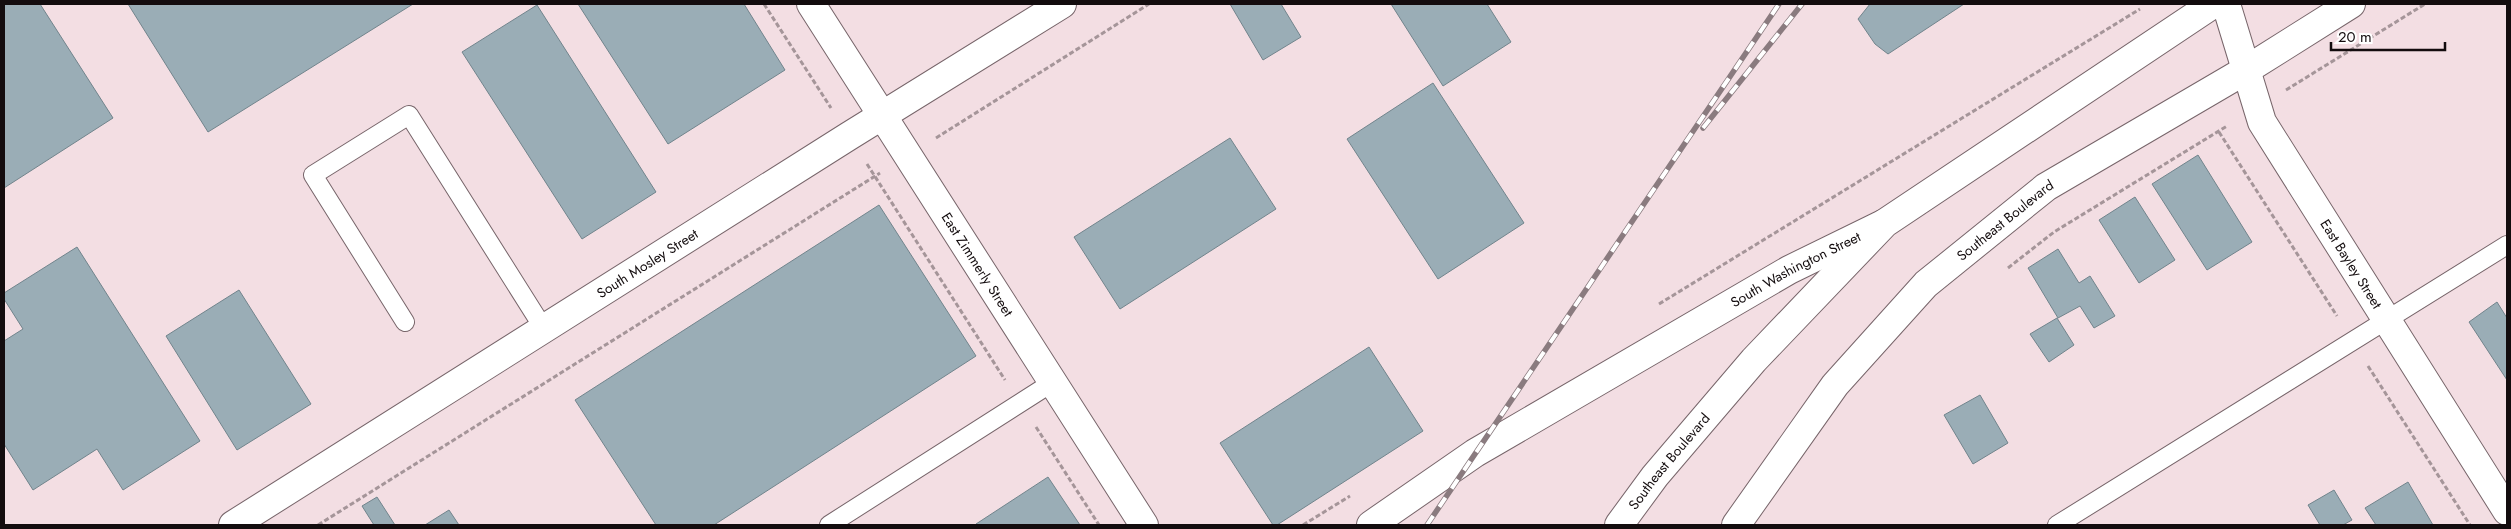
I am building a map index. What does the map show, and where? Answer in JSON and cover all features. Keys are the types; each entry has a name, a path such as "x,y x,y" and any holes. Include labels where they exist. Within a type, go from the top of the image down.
{"street":[{"name":"East Zimmerly Street","path":"812,4 1144,525"},
{"name":"South Mosley Street","path":"233,525 883,114 1062,4"},
{"name":"South Washington Street","path":"1371,525 1492,443 1789,270 1885,223 2213,4"},
{"name":"East Bayley Street","path":"2226,4 2262,122 2507,511"},
{"name":"Southeast Boulevard","path":"1736,522 1835,385 1926,284 2046,187 2246,70 2352,4"},
{"name":"Southeast Boulevard","path":"1619,525 1656,476 1754,360 1885,223"}],"lane":[{"path":"405,322 313,175 409,115 544,329"},
{"path":"2057,525 2507,245"},
{"path":"828,525 1053,382"}],"path":[{"path":"764,4 1099,525"},
{"path":"318,525 1149,4"},
{"path":"1656,306 2149,4"},
{"path":"2008,268 2054,232 2425,4"},
{"path":"1303,525 1352,495"}],"building":[{"path":"4,4 40,4 113,118 4,188"},
{"path":"128,4 413,4 208,132"},
{"path":"578,4 744,4 785,70 668,144"},
{"path":"1230,4 1281,4 1301,37 1263,60"},
{"path":"1391,4 1487,4 1511,42 1443,86"},
{"path":"1870,4 1964,4 1888,54 1875,44 1858,19"},
{"path":"537,5 656,192 582,239 462,52"},
{"path":"1433,83 1524,223 1438,279 1347,139"},
{"path":"1230,138 1276,209 1120,309 1074,237"},
{"path":"2198,155 2252,242 2207,270 2152,184"},
{"path":"2135,197 2175,260 2139,283 2099,220"},
{"path":"879,205 976,356 714,525 656,525 575,400"},
{"path":"77,247 200,441 123,490 97,449 33,490 4,444 4,341 23,329 4,299 4,293"},
{"path":"2058,249 2079,283 2090,276 2115,316 2094,328 2080,306 2058,318 2028,268"},
{"path":"239,290 311,404 237,450 166,336"},
{"path":"2497,302 2507,318 2507,380 2469,322"},
{"path":"2057,318 2074,345 2049,362 2030,334"},
{"path":"1369,347 1423,431 1277,525 1273,525 1220,443"},
{"path":"1980,395 2008,443 1973,464 1944,415"},
{"path":"1048,477 1080,525 976,524"},
{"path":"2408,482 2433,525 2376,525 2365,508"},
{"path":"2334,490 2352,520 2343,525 2320,525 2308,505"},
{"path":"377,497 395,525 374,525 362,506"},
{"path":"449,510 459,525 425,525"}],"railway":[{"path":"1427,525 1779,4"},
{"path":"1703,128 1802,4"}]}
